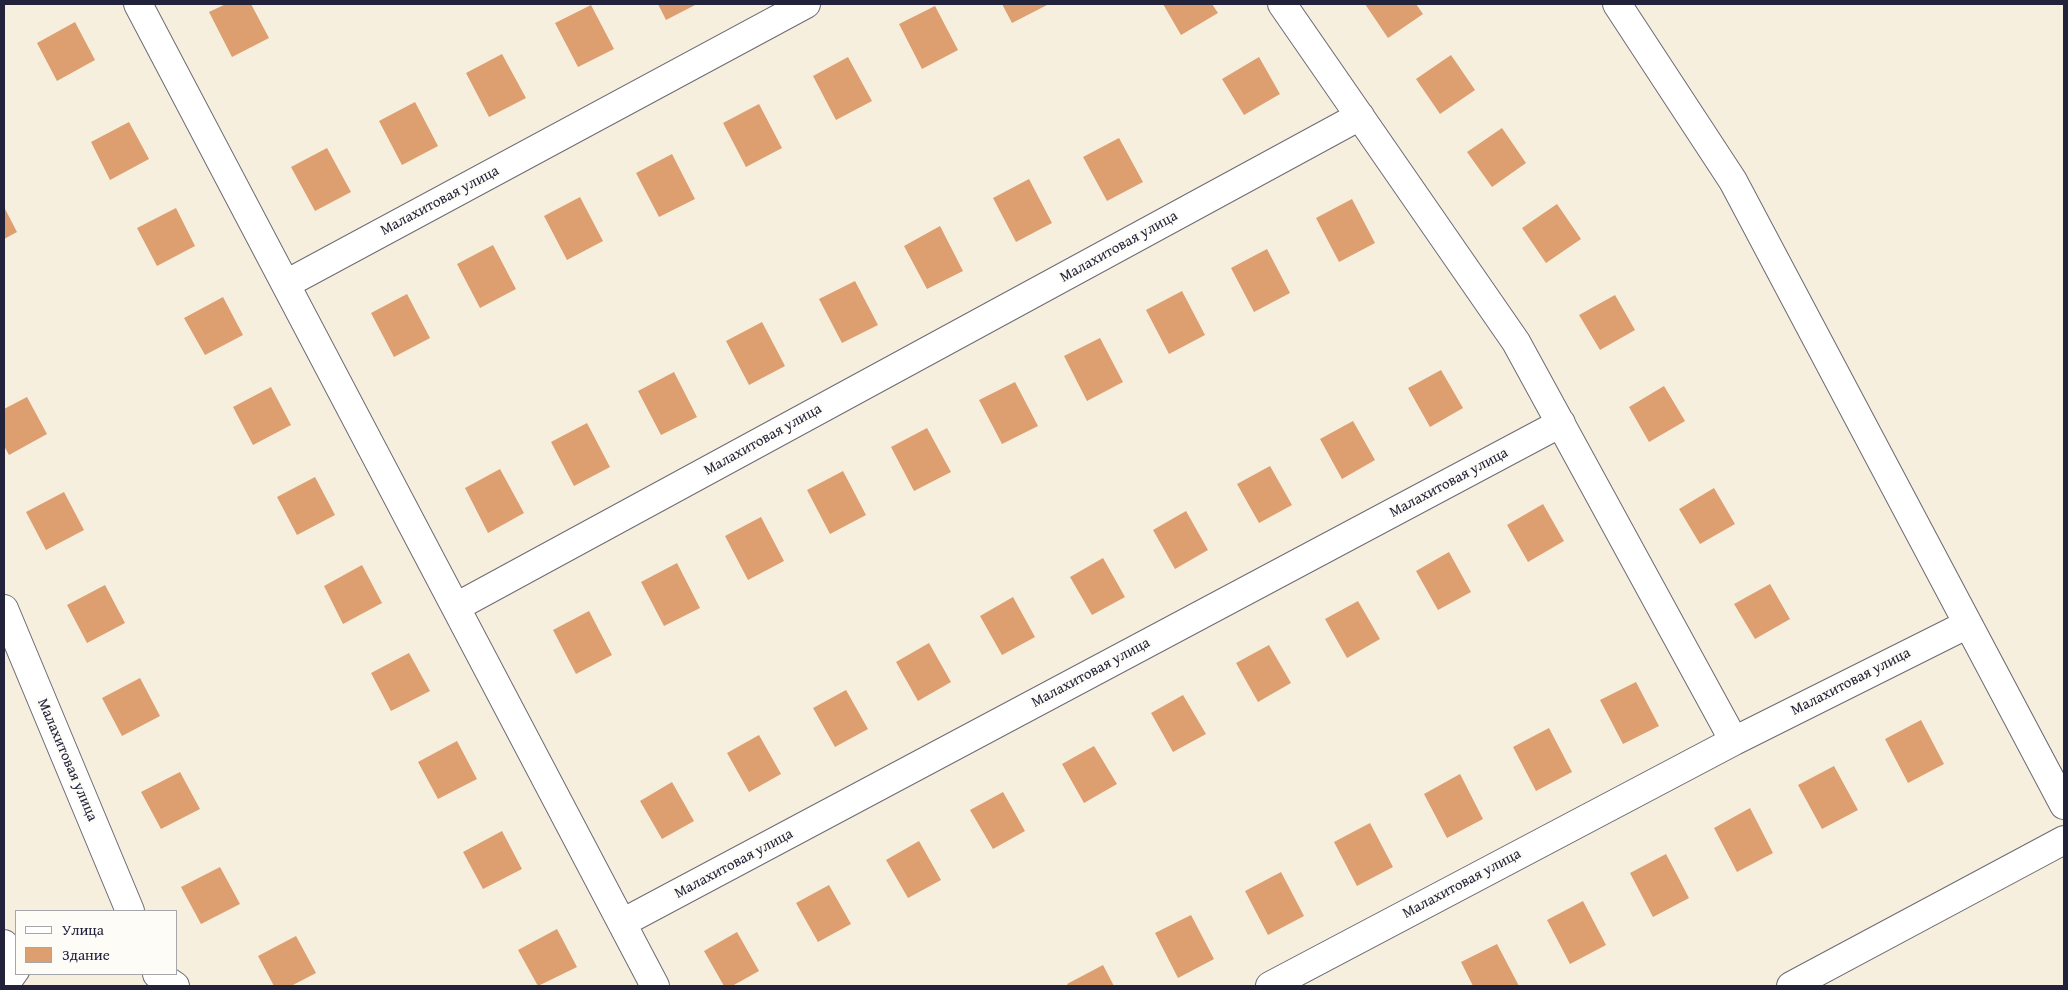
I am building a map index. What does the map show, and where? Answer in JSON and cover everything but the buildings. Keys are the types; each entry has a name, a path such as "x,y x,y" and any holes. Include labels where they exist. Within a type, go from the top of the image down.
{"street":[{"path":"138,4 655,986"},
{"name":"Малахитовая улица","path":"286,284 806,4"},
{"path":"1282,4 1516,342 1734,741"},
{"path":"1618,4 1733,181 2064,805"},
{"name":"Малахитовая улица","path":"456,607 1360,116"},
{"name":"Малахитовая улица","path":"622,923 1561,423"},
{"name":"Малахитовая улица","path":"4,609 130,910"},
{"name":"Малахитовая улица","path":"1270,986 1734,741 1968,624"},
{"path":"1791,986 2064,840"},
{"path":"4,944 15,962"},
{"path":"4,986 15,970"},
{"path":"158,975 175,986"}]}
